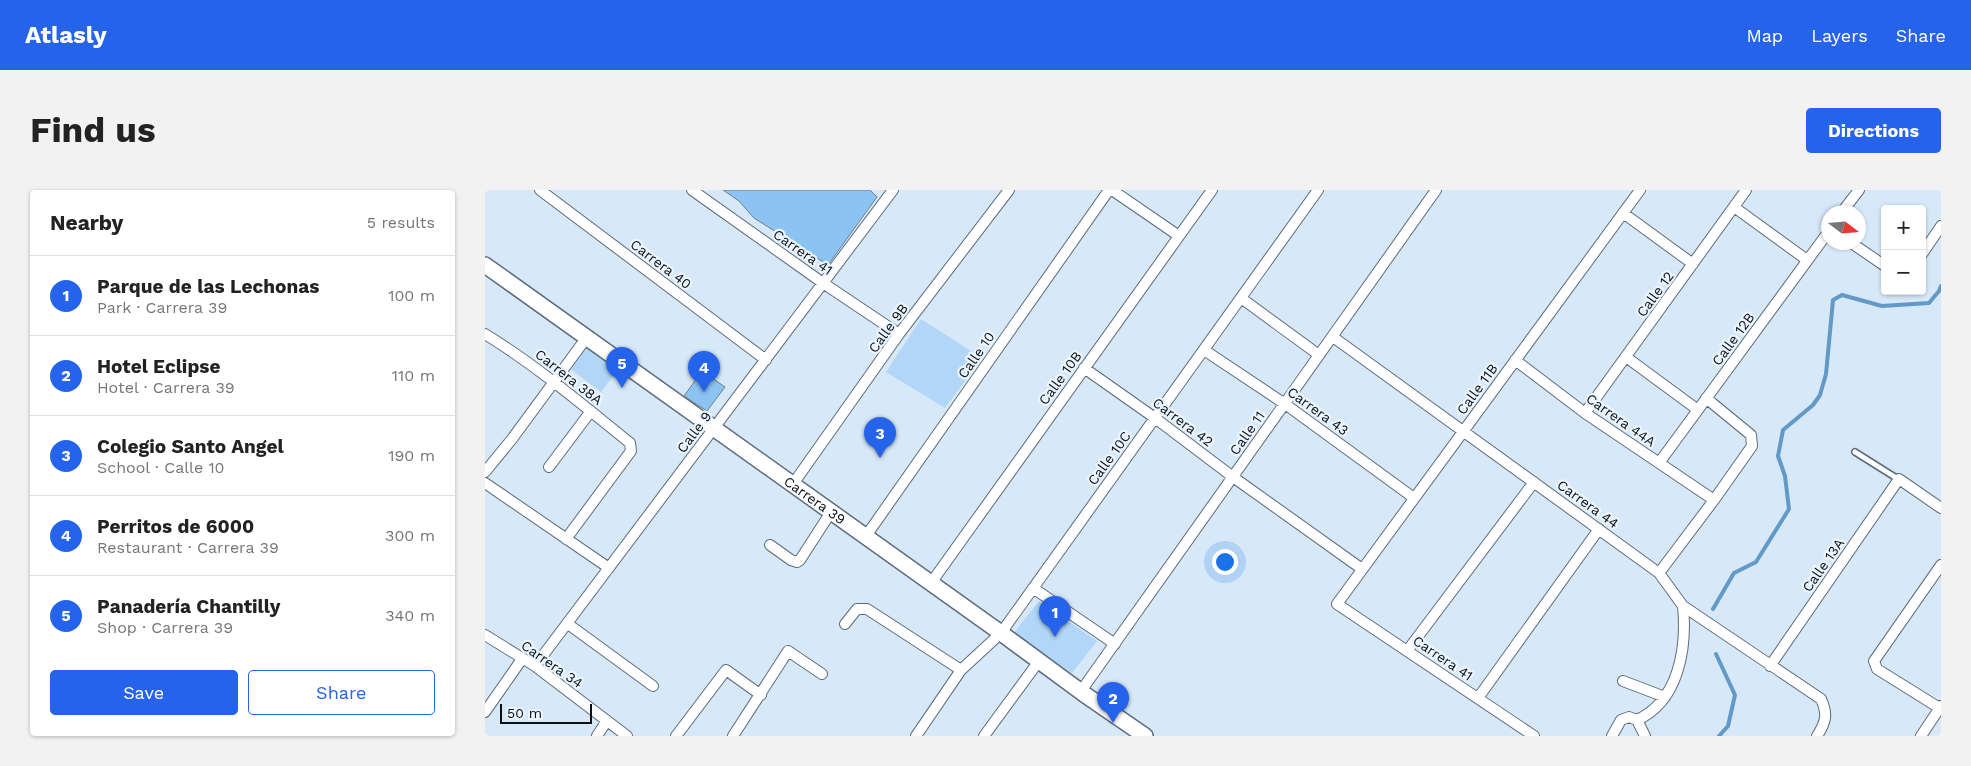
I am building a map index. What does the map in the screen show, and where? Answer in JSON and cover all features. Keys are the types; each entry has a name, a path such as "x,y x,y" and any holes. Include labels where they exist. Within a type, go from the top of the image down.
{"street":[{"name":"Carrera 40","path":"540,190 766,360"},
{"name":"Carrera 41","path":"692,190 823,283 899,334"},
{"name":"Calle 9","path":"535,666 893,190"},
{"name":"Calle 9B","path":"793,484 899,334 1009,190"},
{"path":"1110,190 1179,236"},
{"name":"Calle 10","path":"866,536 1110,190"},
{"name":"Calle 10B","path":"931,583 1212,190"},
{"name":"Calle 10C","path":"916,736 961,670 1001,632 1318,190"},
{"name":"Calle 11","path":"1081,691 1436,190"},
{"name":"Calle 11B","path":"1337,604 1639,190"},
{"name":"Calle 12","path":"1585,414 1746,190"},
{"path":"1847,205 1859,190"},
{"path":"1734,207 1807,260"},
{"path":"1623,213 1693,264"},
{"path":"1925,250 1941,226"},
{"name":"Calle 12B","path":"1659,463 1821,242"},
{"path":"1862,250 1881,263"},
{"name":"Carrera 39","path":"485,265 1145,736"},
{"path":"1241,298 1319,355"},
{"name":"Carrera 38A","path":"485,334 517,354 555,382 632,446 631,451 566,539"},
{"path":"485,472 555,382 587,337"},
{"name":"Carrera 44","path":"1333,337 1659,573 1683,606 1821,699 1826,710 1825,724 1817,736"},
{"name":"Carrera 43","path":"1204,350 1285,404 1414,498"},
{"path":"1626,357 1698,410"},
{"name":"Carrera 44A","path":"1515,360 1585,414 1714,500"},
{"name":"Carrera 42","path":"1084,368 1362,570"},
{"path":"1659,573 1752,446 1751,436 1706,398"},
{"path":"549,467 591,411"},
{"path":"1899,479 1941,508"},
{"name":"Calle 13A","path":"1770,666 1899,479"},
{"path":"1407,651 1534,482"},
{"path":"485,483 609,568"},
{"path":"770,545 791,560 797,562 831,512"},
{"path":"1478,698 1599,529"},
{"path":"1921,736 1941,708 1877,669 1874,661 1941,564"},
{"path":"1033,588 1115,644"},
{"name":"Carrera 41","path":"1337,604 1534,736"},
{"path":"1637,720 1656,709 1665,697 1681,660 1684,633 1683,606"},
{"path":"845,624 857,609 867,609 961,670"},
{"path":"568,624 653,686"},
{"name":"Carrera 34","path":"485,634 535,666 627,736"},
{"path":"733,736 788,650 822,674"},
{"path":"485,712 522,659"},
{"path":"983,736 1039,661"},
{"path":"676,736 726,670 761,695"},
{"path":"1623,681 1665,697"},
{"path":"1611,736 1618,723 1623,718 1629,717 1637,720 1645,736"},
{"path":"597,736 607,722"}],"lane":[{"path":"1855,452 1899,479"}],"shaded area":[{"path":"921,319 982,358 945,408 886,372"},
{"path":"587,344 617,371 601,392 571,369"},
{"path":"1039,601 1097,641 1072,673 1013,634"}],"building":[{"path":"723,190 870,190 877,197 828,265 754,218 739,201"},
{"path":"702,371 725,387 707,411 684,396"}],"waterway":[{"path":"1713,609 1734,573 1756,562 1789,509 1785,476 1778,456 1783,430 1813,405 1820,395 1826,374 1833,300 1842,295 1882,306 1929,303 1941,286"},
{"path":"1716,654 1735,695 1728,726 1719,736"}],"place":[{"name":"Panadería Chantilly","path":"622,388"},
{"name":"Perritos de 6000","path":"704,392"},
{"name":"Colegio Santo Angel","path":"880,458"},
{"name":"Parque de las Lechonas","path":"1055,637"},
{"name":"Hotel Eclipse","path":"1113,723"}]}
